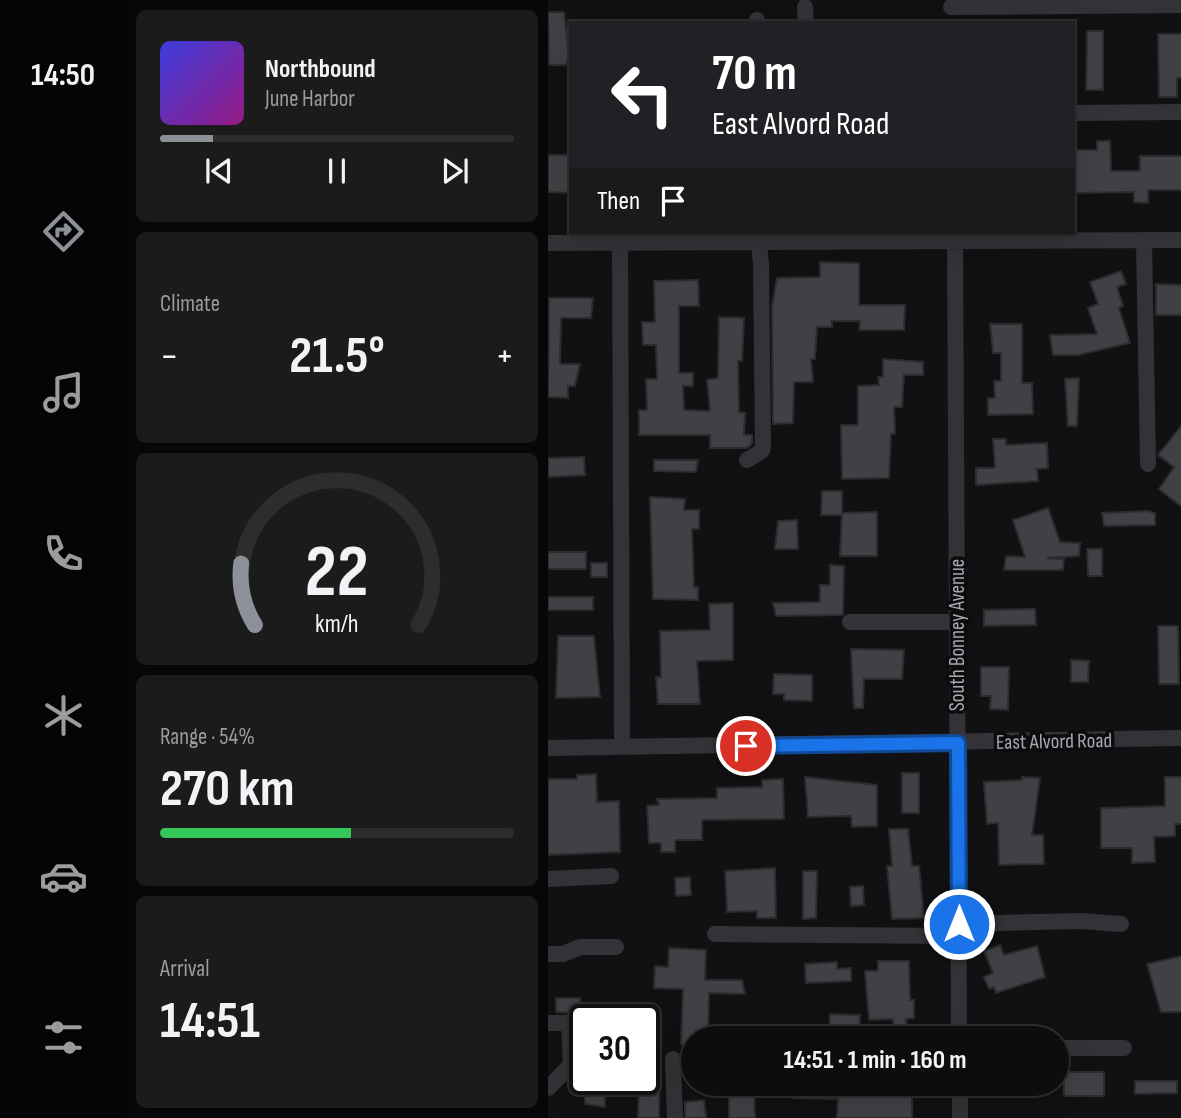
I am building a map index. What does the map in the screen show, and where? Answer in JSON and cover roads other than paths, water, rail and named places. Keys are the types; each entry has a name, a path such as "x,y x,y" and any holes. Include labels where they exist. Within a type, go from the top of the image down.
{"street":[{"path":"951,10 1181,5"},
{"path":"1075,113 1181,113"},
{"path":"548,243 620,242 645,237 1181,240"},
{"path":"747,460 762,451 763,444 759,237"},
{"name":"South Bonney Avenue","path":"955,237 959,1026"},
{"path":"1144,240 1148,464"},
{"path":"620,242 622,747"},
{"path":"850,622 957,622"},
{"name":"East Alvord Road","path":"548,748 1181,738"},
{"path":"548,879 611,876"},
{"path":"715,934 959,930 1081,921 1121,923"},
{"path":"548,954 563,954 580,947 616,947"},
{"path":"548,1023 569,1023 571,1065 548,1088"},
{"path":"1069,1048 1124,1048"},
{"path":"673,1059 675,1118"},
{"path":"960,1096 960,1118"}]}
